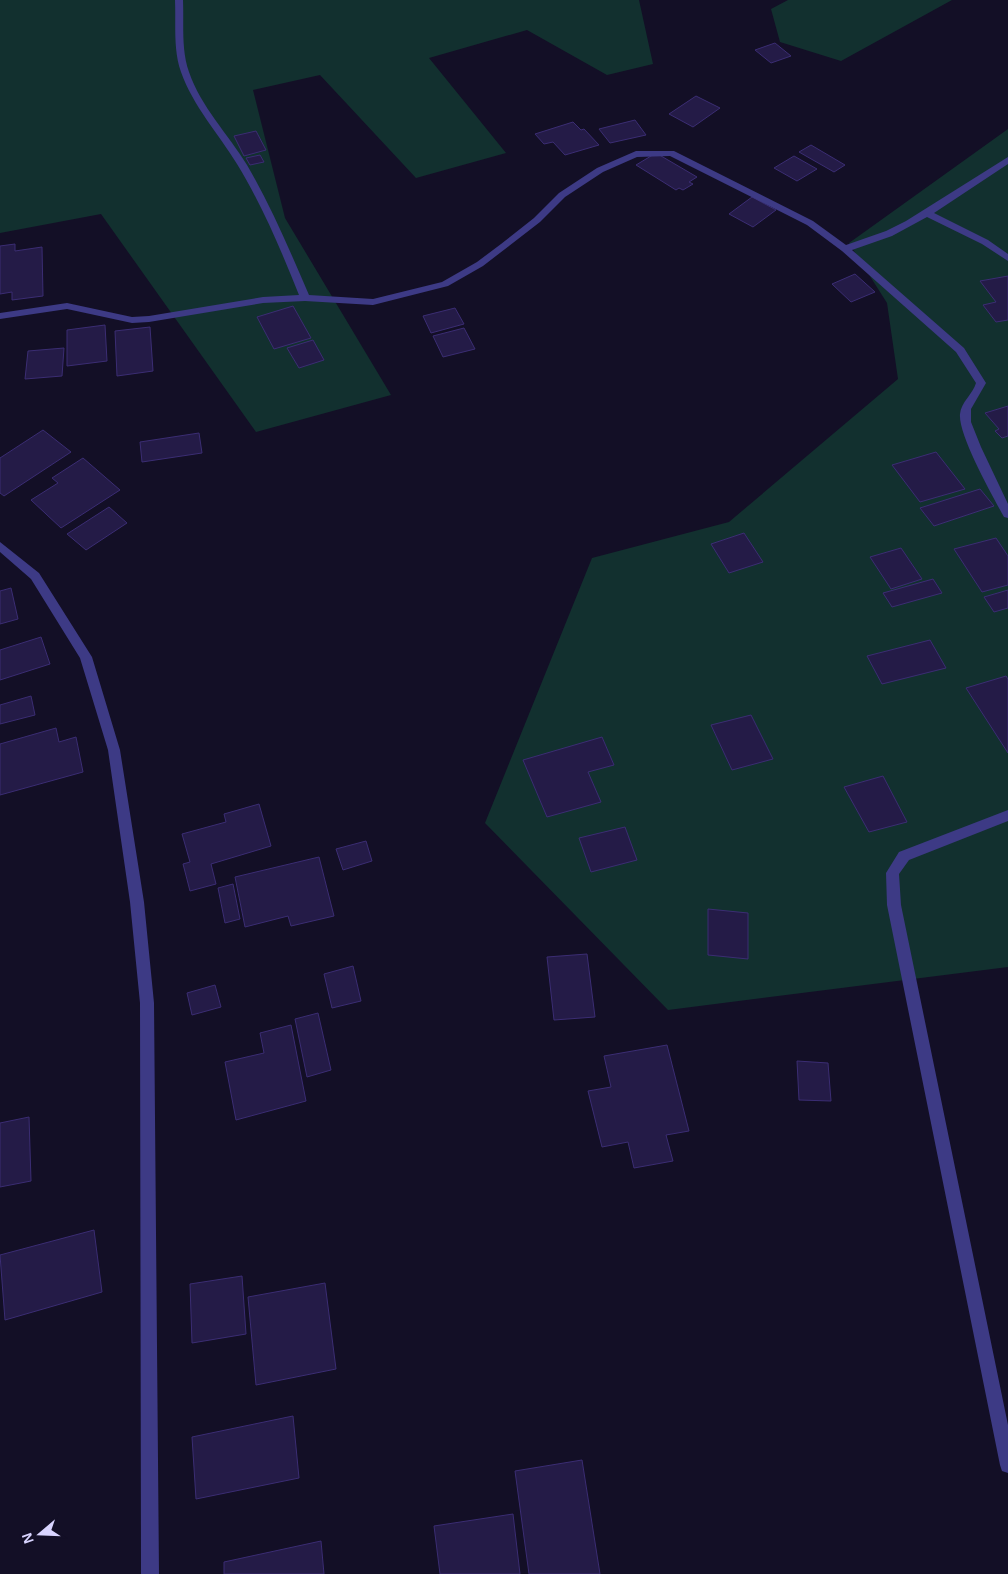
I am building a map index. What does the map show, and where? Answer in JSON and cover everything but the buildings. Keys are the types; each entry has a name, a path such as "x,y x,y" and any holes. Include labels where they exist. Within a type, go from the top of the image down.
{"street":[{"path":"179,0 180,53 185,72 206,114 241,164 269,213 305,298"},
{"path":"0,316 67,306 132,320 149,319 236,303 305,298 373,302 445,284 480,264 537,220 562,195 585,180 625,158 650,152 671,153 810,223 846,248 960,350 981,383 979,390 968,405 965,415 968,430 1008,514"},
{"path":"846,248 873,242 927,213 1008,160"},
{"path":"927,213 985,242 1008,258"},
{"path":"0,546 35,576 86,657 114,750 136,893 147,1003 150,1574"},
{"path":"1008,815 904,856 892,873 898,924 1008,1465"}],"green space":[{"path":"0,0 639,0 653,64 607,75 527,30 429,58 506,153 416,178 320,75 253,90 285,218 391,395 256,432 101,214 0,233"},
{"path":"788,0 952,0 841,61 780,42 771,9"},
{"path":"1008,129 1008,967 668,1010 485,823 592,558 729,522 898,379 887,303 849,243"}]}
